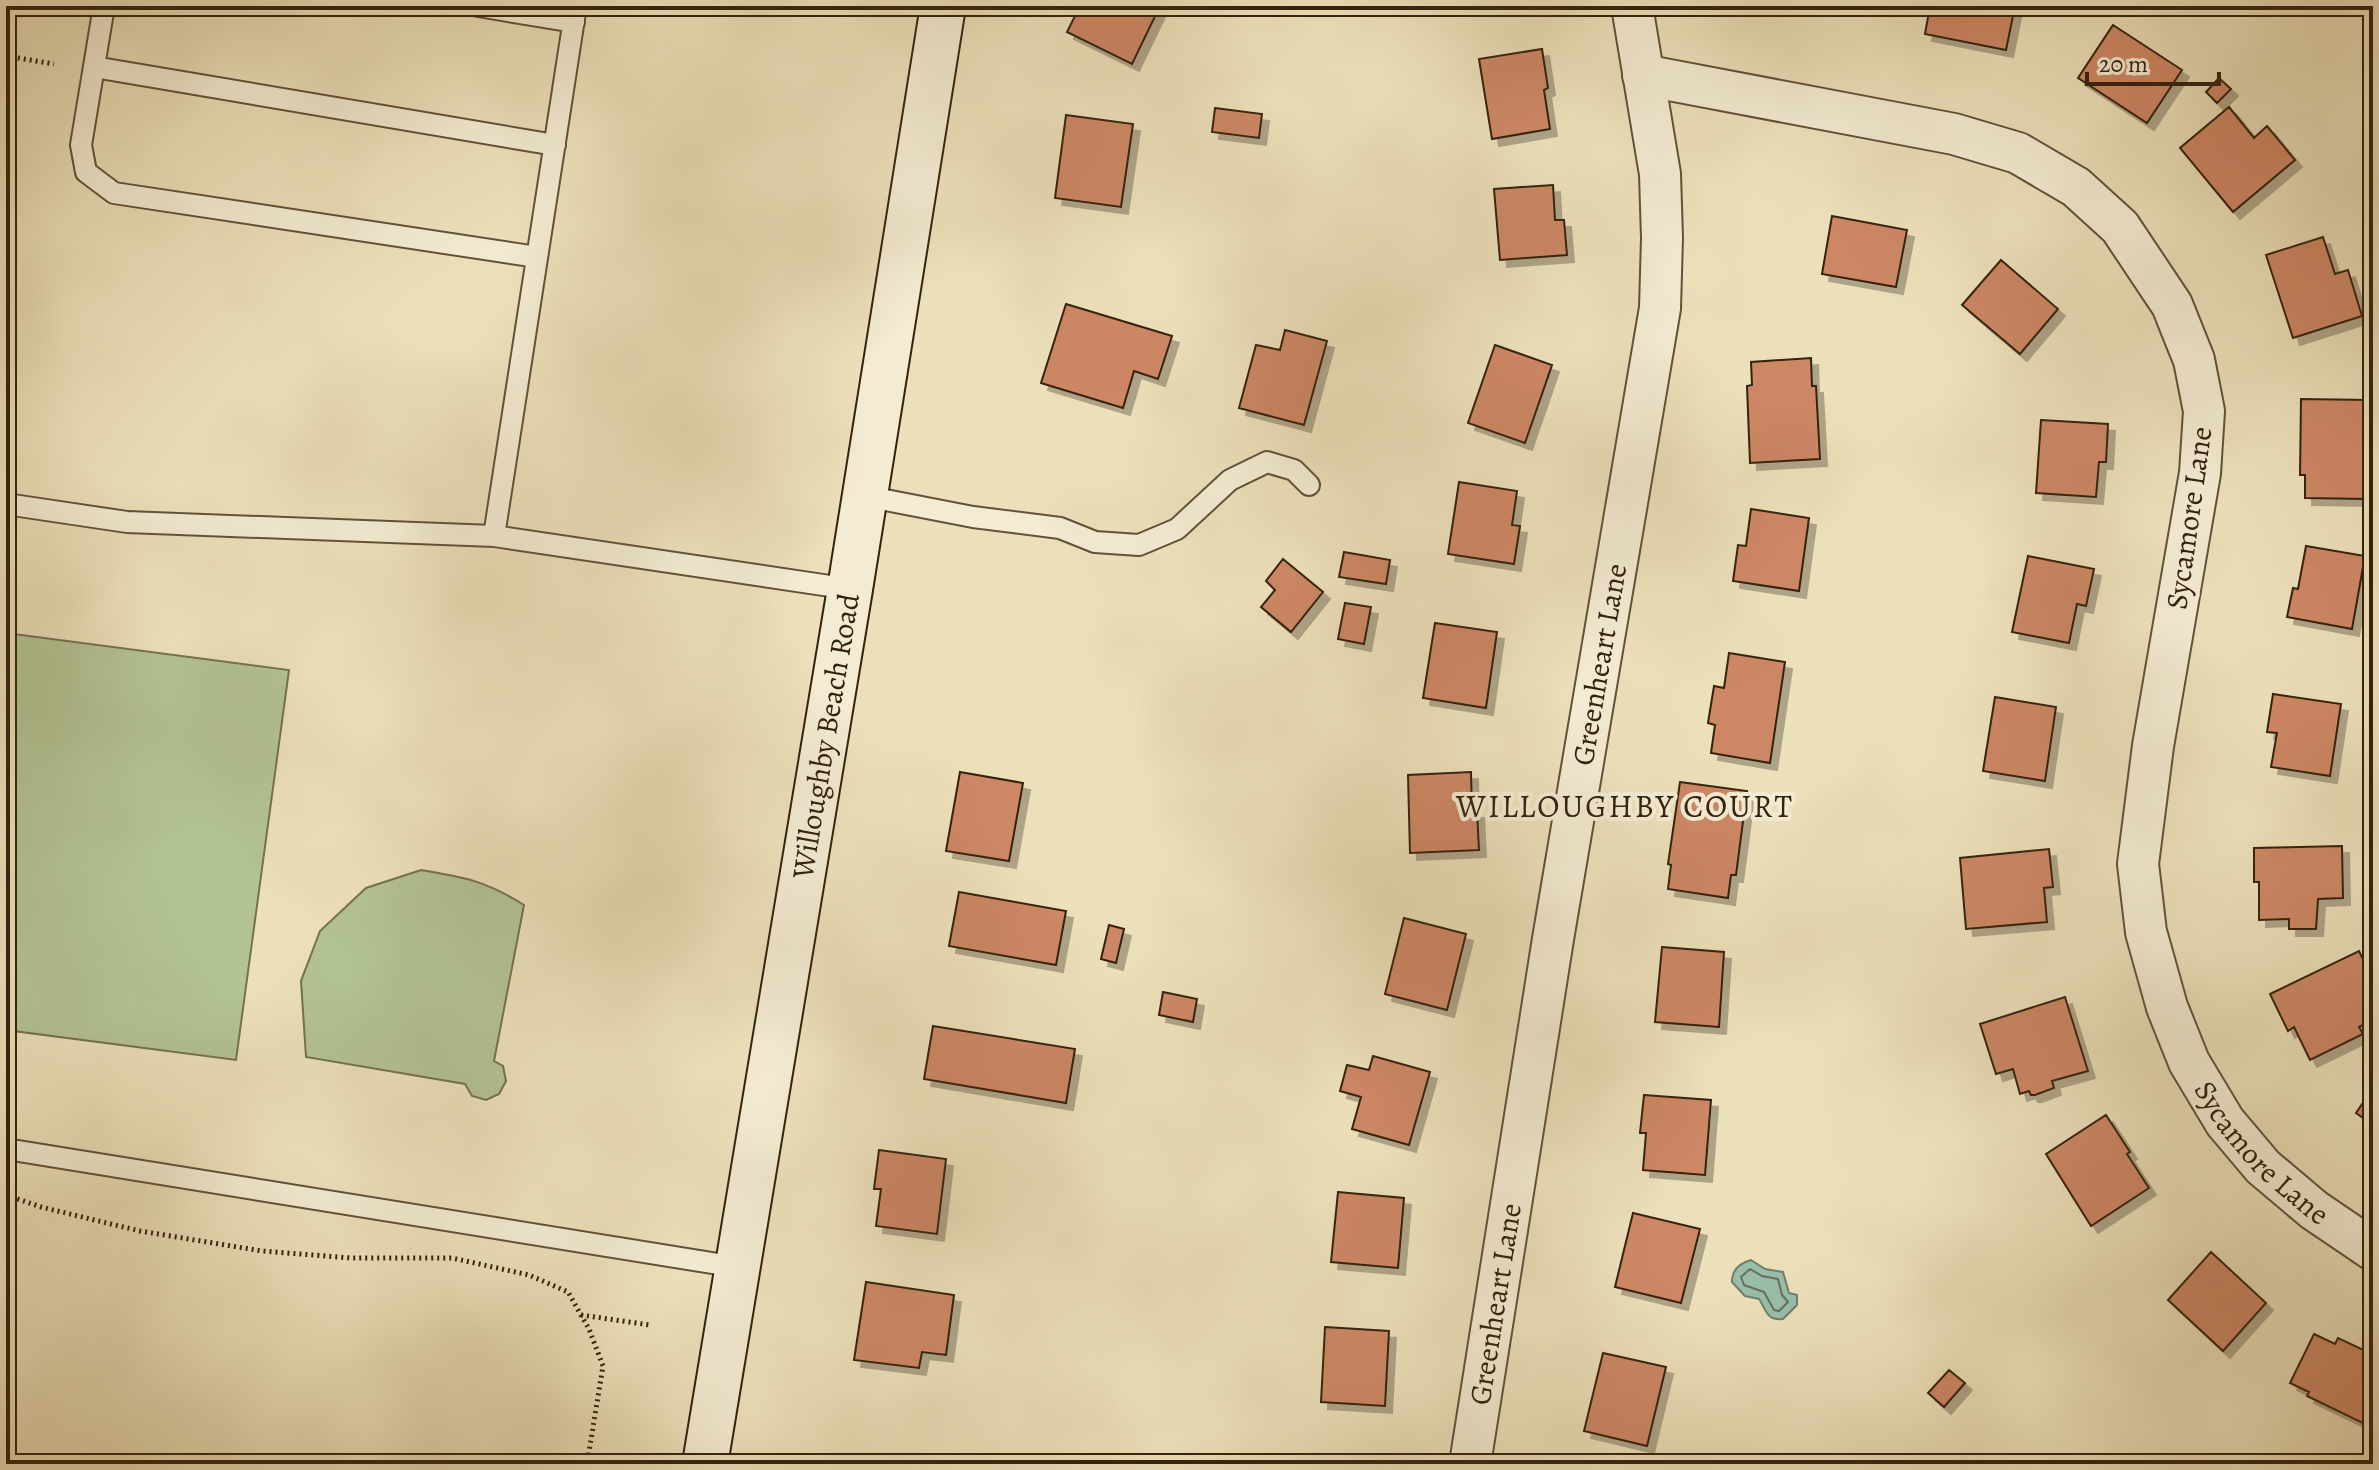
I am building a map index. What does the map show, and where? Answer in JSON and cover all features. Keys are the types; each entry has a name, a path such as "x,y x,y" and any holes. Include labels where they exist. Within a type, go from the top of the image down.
{"street":[{"name":"Willoughby Beach Road","path":"705,1464 943,6"},
{"name":"Greenheart Lane","path":"1470,1464 1551,955 1660,308 1660,174 1632,6"},
{"name":"Sycamore Lane","path":"1643,75 1954,134 2018,153 2076,187 2120,227 2172,305 2194,360 2204,411 2200,473 2153,746 2138,864 2146,932 2167,1007 2189,1062 2225,1122 2263,1167 2314,1210 2373,1250"}],"lane":[{"path":"104,6 81,145 86,172 114,193 537,257"},
{"path":"478,6 575,14 494,536"},
{"path":"94,67 555,145"},
{"path":"865,496 973,517 1060,528 1095,542 1139,545 1177,529 1230,480 1267,462 1294,470 1309,485"},
{"path":"6,504 127,522 494,536 850,589"},
{"path":"6,1149 737,1267"}],"path":[{"path":"6,56 54,64"},
{"path":"6,1195 41,1207 140,1231 262,1251 351,1258 452,1258 529,1275 568,1292 603,1366 587,1464"},
{"path":"581,1315 650,1325"}],"shaded area":[{"path":"6,633 289,670 236,1060 6,1030"},
{"path":"421,870 474,881 524,905 494,1061 503,1066 506,1081 499,1094 486,1100 472,1096 465,1084 306,1057 301,981 320,931 366,888"}],"water":[{"path":"1751,1260 1765,1269 1783,1272 1789,1293 1797,1295 1797,1305 1783,1319 1770,1316 1759,1299 1745,1296 1732,1282 1737,1267"}],"building":[{"path":"1080,6 1160,6 1132,64 1067,32"},
{"path":"1930,6 2015,6 2006,50 1925,34"},
{"path":"2113,25 2182,70 2147,123 2078,78"},
{"path":"1542,49 1550,129 1492,139 1479,59"},
{"path":"2219,78 2231,89 2217,103 2206,92"},
{"path":"2229,107 2254,138 2267,126 2295,160 2233,212 2180,148"},
{"path":"1215,108 1262,114 1259,138 1212,132"},
{"path":"1066,115 1133,124 1121,207 1055,198"},
{"path":"1553,185 1555,220 1564,220 1567,255 1500,260 1494,189"},
{"path":"1832,216 1907,230 1896,287 1822,274"},
{"path":"2323,237 2335,274 2348,270 2362,316 2293,338 2266,255"},
{"path":"2001,260 2058,309 2020,354 1962,305"},
{"path":"1066,304 1172,336 1158,379 1134,371 1123,408 1041,383"},
{"path":"1285,330 1327,341 1304,425 1239,408 1256,345 1280,350"},
{"path":"1495,345 1552,365 1525,443 1468,423"},
{"path":"1811,358 1812,386 1816,386 1820,459 1750,463 1747,386 1752,385 1751,362"},
{"path":"2301,399 2370,400 2369,444 2373,444 2373,474 2366,473 2366,499 2305,498 2305,475 2300,475"},
{"path":"2041,420 2108,424 2106,462 2099,462 2096,497 2036,493"},
{"path":"1459,482 1517,491 1512,525 1520,526 1514,564 1448,554"},
{"path":"1751,509 1809,518 1799,591 1733,581 1738,545 1746,546"},
{"path":"2306,546 2365,556 2352,629 2287,617 2293,588 2298,589"},
{"path":"1344,552 1390,560 1386,584 1339,577"},
{"path":"2028,556 2094,569 2086,606 2077,604 2069,643 2012,632"},
{"path":"1283,559 1323,592 1291,632 1261,607 1275,590 1266,581"},
{"path":"1345,603 1371,607 1364,644 1338,639"},
{"path":"1435,623 1497,632 1486,708 1423,698"},
{"path":"1729,653 1785,662 1770,763 1711,753 1715,725 1708,723 1714,686 1724,688"},
{"path":"2273,694 2341,704 2330,776 2271,767 2277,733 2267,732"},
{"path":"1995,697 2056,707 2045,781 1983,771"},
{"path":"960,772 1023,783 1009,861 946,851"},
{"path":"1471,772 1472,811 1477,811 1479,850 1410,853 1408,775"},
{"path":"1680,782 1747,791 1736,875 1731,875 1728,898 1668,889 1671,865 1668,864"},
{"path":"2342,846 2343,898 2318,899 2316,929 2289,929 2289,919 2259,920 2259,882 2254,882 2254,848"},
{"path":"2049,849 2053,887 2044,888 2047,922 1966,929 1960,858"},
{"path":"959,892 1066,911 1056,965 949,946"},
{"path":"1404,918 1466,934 1447,1010 1385,994"},
{"path":"1109,925 1124,929 1116,963 1101,959"},
{"path":"1662,947 1724,952 1719,1027 1655,1022"},
{"path":"2359,951 2373,980 2373,1020 2359,1027 2363,1034 2310,1060 2294,1027 2288,1031 2270,994"},
{"path":"1163,992 1197,999 1193,1022 1159,1015"},
{"path":"2065,997 2088,1071 2052,1081 2054,1088 2035,1095 2029,1091 2020,1094 2013,1069 1996,1074 1980,1024"},
{"path":"933,1026 1075,1049 1066,1103 924,1079"},
{"path":"1373,1056 1430,1072 1409,1145 1352,1129 1361,1097 1340,1091 1347,1065 1369,1070"},
{"path":"2373,1088 2373,1125 2356,1113"},
{"path":"1644,1095 1711,1100 1705,1175 1643,1170 1646,1133 1640,1133"},
{"path":"2106,1115 2149,1188 2091,1226 2046,1154"},
{"path":"879,1150 946,1159 937,1234 876,1226 881,1189 874,1189"},
{"path":"1338,1192 1404,1198 1398,1268 1331,1262"},
{"path":"1633,1213 1700,1229 1681,1303 1615,1287"},
{"path":"2211,1252 2266,1303 2223,1351 2168,1300"},
{"path":"866,1282 954,1295 946,1355 922,1352 919,1368 854,1360"},
{"path":"1325,1327 1389,1331 1385,1406 1321,1402"},
{"path":"2314,1334 2335,1344 2338,1338 2372,1354 2366,1364 2373,1367 2373,1428 2307,1396 2309,1392 2290,1383"},
{"path":"1603,1353 1666,1367 1647,1446 1584,1431"},
{"path":"1949,1370 1965,1383 1944,1407 1928,1393"}],"district":[{"name":"WILLOUGHBY COURT","path":"1625,806"}]}
